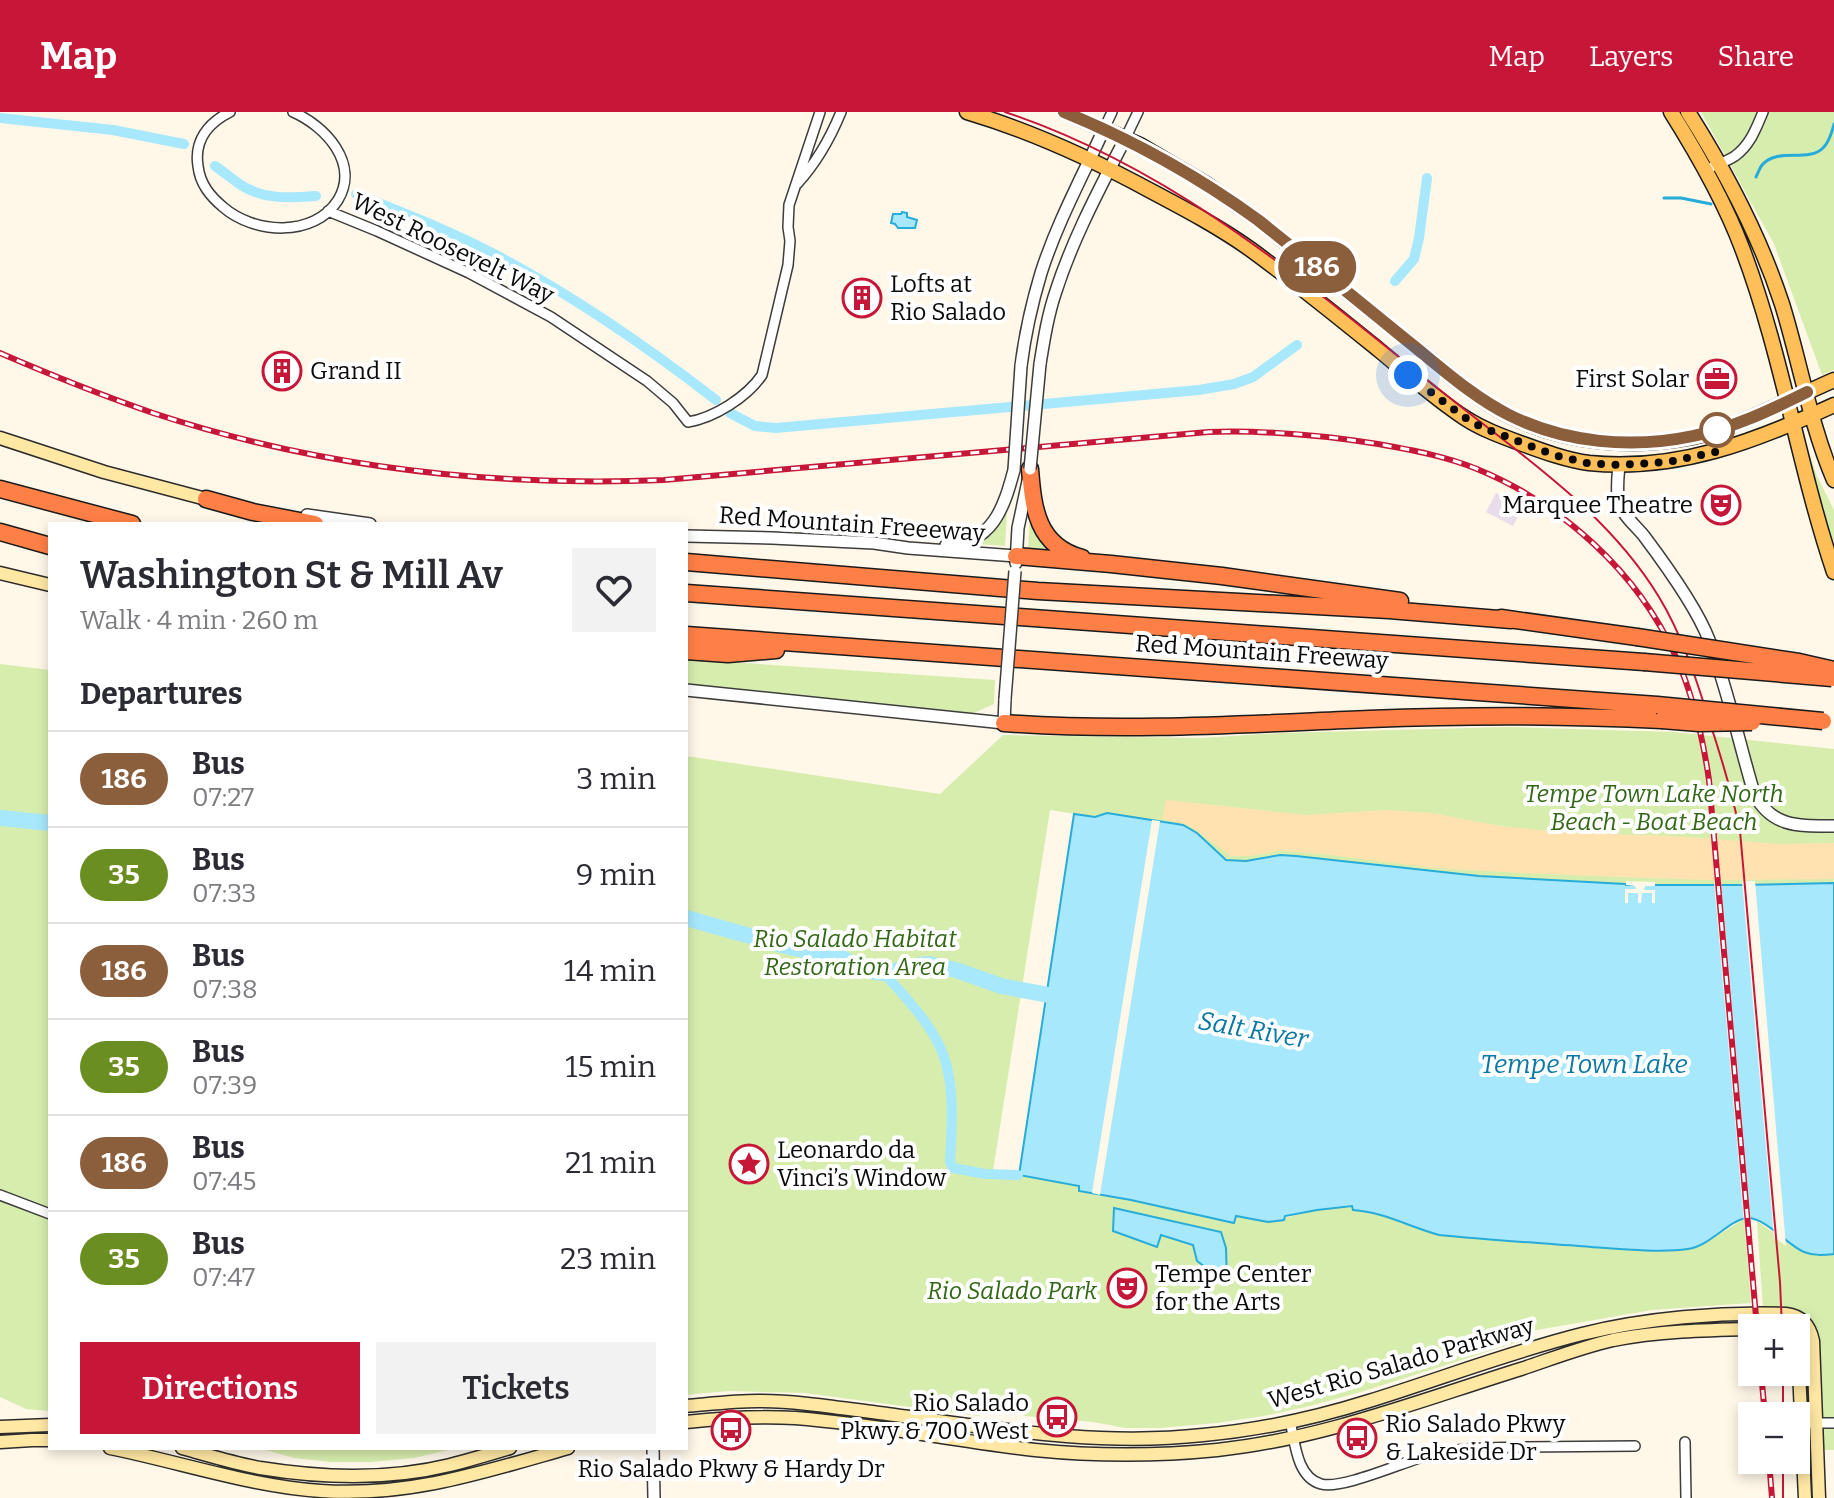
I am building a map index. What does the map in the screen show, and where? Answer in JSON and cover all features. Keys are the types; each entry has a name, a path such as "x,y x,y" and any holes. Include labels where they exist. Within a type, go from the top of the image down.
{"highway":[{"path":"1022,469 1041,526 1051,540 1065,552 1111,564"},
{"path":"0,489 124,522"},
{"path":"206,499 305,522"},
{"path":"0,532 48,545"},
{"path":"688,562 1095,595 1389,610 1511,620 1799,662 1834,670"},
{"path":"1016,564 1111,564 1303,587 1511,620"},
{"name":"Red Mountain Freeway","path":"688,593 1834,678"},
{"name":"Red Mountain Freeway","path":"688,635 1660,712"},
{"path":"688,651 728,654 829,646"},
{"path":"1004,723 1173,728 1660,712 1699,723 1829,721"}],"main road":[{"path":"967,112 1044,139 1110,169 1187,210 1249,249 1430,392 1481,427 1554,455 1587,463 1619,465 1702,456 1745,443 1834,405"},
{"path":"1064,112 1176,166 1232,201 1468,388 1524,422 1597,441 1654,442 1719,429 1834,380"},
{"path":"1671,112 1712,166 1755,235 1790,330 1823,453 1834,480"},
{"path":"1688,112 1712,166 1762,308 1834,572"},
{"path":"0,438 93,469 206,499"},
{"path":"0,573 48,585"},
{"name":"West Rio Salado Parkway","path":"688,1406 754,1401 813,1404 1049,1436 1202,1436 1290,1421 1369,1401 1595,1331 1652,1320 1778,1314 1804,1321 1811,1333 1819,1498"},
{"name":"West Rio Salado Parkway","path":"688,1422 730,1418 800,1419 1036,1450 1087,1454 1186,1452 1294,1438 1615,1340 1660,1333 1738,1330"},
{"path":"0,1427 48,1425"},
{"path":"0,1442 48,1440"},
{"path":"118,1450 253,1482 338,1492 413,1488 465,1478 561,1450"},
{"path":"190,1450 257,1467 309,1474 379,1475 449,1465 503,1450"},
{"path":"253,1482 257,1467"},
{"path":"1804,1474 1805,1498"}],"street":[{"path":"223,113 205,132 198,148 199,178 209,194 233,216 271,229 304,224 328,211 339,196 344,169 337,149 319,126 293,112"},
{"path":"795,186 820,112"},
{"path":"795,186 825,147 841,112"},
{"path":"688,690 1004,723 1022,469 1021,366 1031,310 1044,265 1060,223 1112,112"},
{"path":"874,543 953,545 974,538 1001,511 1022,469 1051,309 1062,273 1138,112"},
{"path":"1712,166 1733,157 1745,147 1763,112"},
{"name":"West Roosevelt Way","path":"328,211 469,273 551,317 647,381 673,403 688,422 714,413 751,390 766,363 788,265 788,209 795,186"},
{"path":"1619,465 1618,497 1622,510 1680,590 1709,639 1758,802 1772,816 1787,824 1834,826"},
{"path":"206,499 357,522"},
{"name":"Red Mountain Freeeway","path":"688,536 874,543 1016,564"},
{"path":"0,1195 48,1213"},
{"path":"1290,1421 1303,1469 1316,1482 1327,1485 1360,1478 1428,1455 1473,1448 1635,1446"},
{"path":"1810,1423 1834,1423"},
{"path":"1685,1442 1686,1498"},
{"path":"653,1450 654,1498"}],"shaded area":[{"path":"1496,493 1522,508 1513,526 1486,512"}],"green space":[{"path":"1701,112 1834,112 1834,370 1822,375 1774,244"},
{"path":"1806,450 1834,510 1834,552"},
{"path":"1007,511 1005,546 976,544 997,527"},
{"path":"1030,515 1053,551 1028,548"},
{"path":"688,659 995,680 994,704 972,714 688,684"},
{"path":"0,664 48,670 48,1411 26,1409 0,1397"},
{"path":"1509,727 1674,732 1834,749 1834,883 1700,885 1568,882 1456,874 1296,856 1226,860 1197,833 1183,825 1107,813 1095,817 1050,810 993,1171 1079,1186 1080,1191 1234,1222 1236,1216 1268,1222 1317,1210 1352,1206 1354,1210 1378,1213 1418,1229 1475,1238 1618,1249 1672,1250 1705,1243 1744,1219 1751,1303 1652,1310 1531,1331 1515,1343 1310,1406 1217,1423 1161,1428 1125,1428 1025,1416 1011,1407 997,1406 978,1416 804,1393 729,1391 688,1395 688,756 940,794 1003,735 1201,738"},
{"path":"1757,1221 1791,1245 1820,1255 1834,1254 1834,1450 1821,1450 1815,1330 1810,1328 1810,1314 1775,1314 1763,1309"},
{"path":"266,1450 448,1450 414,1458 371,1462 294,1458"}],"sand":[{"path":"1166,800 1306,815 1385,810 1432,813 1500,826 1570,833 1779,844 1834,843 1834,879 1705,880 1540,874 1432,868 1279,851 1231,856 1188,825 1162,819"}],"water":[{"path":"902,212 917,220 915,228 898,228 891,223 893,214"},
{"name":"Tempe Town Lake","path":"1107,813 1183,825 1197,833 1226,860 1296,856 1479,876 1626,885 1834,883 1834,1254 1804,1252 1768,1226 1747,1218 1733,1223 1696,1247 1665,1251 1627,1250 1439,1235 1386,1217 1353,1210 1352,1206 1285,1216 1284,1220 1268,1222 1236,1216 1234,1223 1079,1191 1079,1186 1019,1175 1074,814 1095,817"},
{"path":"1114,1208 1221,1232 1226,1248 1227,1281 1204,1273 1205,1267 1197,1261 1193,1245 1161,1235 1157,1247 1113,1231"}],"pier":[{"path":"1152,820 1160,821 1100,1195 1092,1193"},
{"path":"1626,881 1655,882 1655,886 1645,886 1644,890 1655,890 1655,903 1652,903 1652,893 1642,893 1641,903 1638,903 1638,893 1628,893 1628,903 1625,903 1625,889 1636,889 1635,886 1626,885"},
{"path":"1714,881 1721,881 1751,1222 1744,1223"},
{"path":"1742,881 1755,881 1786,1246 1774,1237"}],"waterway":[{"path":"0,118 113,130 184,144"},
{"path":"1756,177 1768,160 1809,154 1823,148 1834,124"},
{"path":"215,166 241,185 268,196 316,196"},
{"path":"1395,281 1414,259 1427,178"},
{"path":"356,194 462,238 553,287 663,360 716,400"},
{"path":"1664,198 1711,204"},
{"path":"730,413 755,426 776,428 1199,390 1253,377 1297,345"},
{"name":"Salt River","path":"0,818 48,823"},
{"name":"Salt River","path":"688,919 841,958 875,972 929,964 1001,986 1065,998"},
{"path":"884,973 927,1024 944,1056 950,1086 950,1162 953,1168 985,1174 1018,1175"}],"tram line":[{"path":"1005,112 1068,136 1128,165 1185,198 1293,274 1564,488 1615,539 1659,597 1675,626 1694,673 1740,831 1781,1314"},
{"path":"1783,1386 1783,1402"},
{"path":"1783,1474 1783,1498"}],"railway":[{"path":"0,353 114,399 215,432 341,460 470,476 535,480 664,480 1230,432 1314,436 1403,449 1465,464 1508,484 1567,521 1619,569 1660,626 1676,657 1692,702 1709,780 1756,1314"},
{"path":"1762,1386 1764,1402"},
{"path":"1770,1474 1772,1498"}],"bus line":[{"name":"186","path":"1064,112 1140,145 1206,184 1258,220 1481,398 1524,422 1597,441 1635,443 1673,440 1719,429 1807,392"}],"place":[{"name":"Lofts at Rio Salado","path":"862,298"},
{"name":"Grand II","path":"282,371"},
{"name":"First Solar","path":"1717,379"},
{"name":"Marquee Theatre","path":"1721,505"},
{"name":"Leonardo da Vinci’s Window","path":"749,1164"},
{"name":"Tempe Center for the Arts","path":"1127,1288"},
{"name":"Rio Salado Pkwy & 700 West","path":"1057,1417"},
{"name":"Rio Salado Pkwy & Hardy Dr","path":"731,1430"},
{"name":"Rio Salado Pkwy & Lakeside Dr","path":"1357,1438"}],"route":[{"path":"1408,375 1481,427 1532,448 1587,463 1644,464 1702,456 1720,451 1717,430"}],"park label":[{"name":"Tempe Town Lake North Beach - Boat Beach","path":"1654,808"},
{"name":"Rio Salado Habitat Restoration Area","path":"855,953"},
{"name":"Rio Salado Park","path":"1012,1291"}]}
